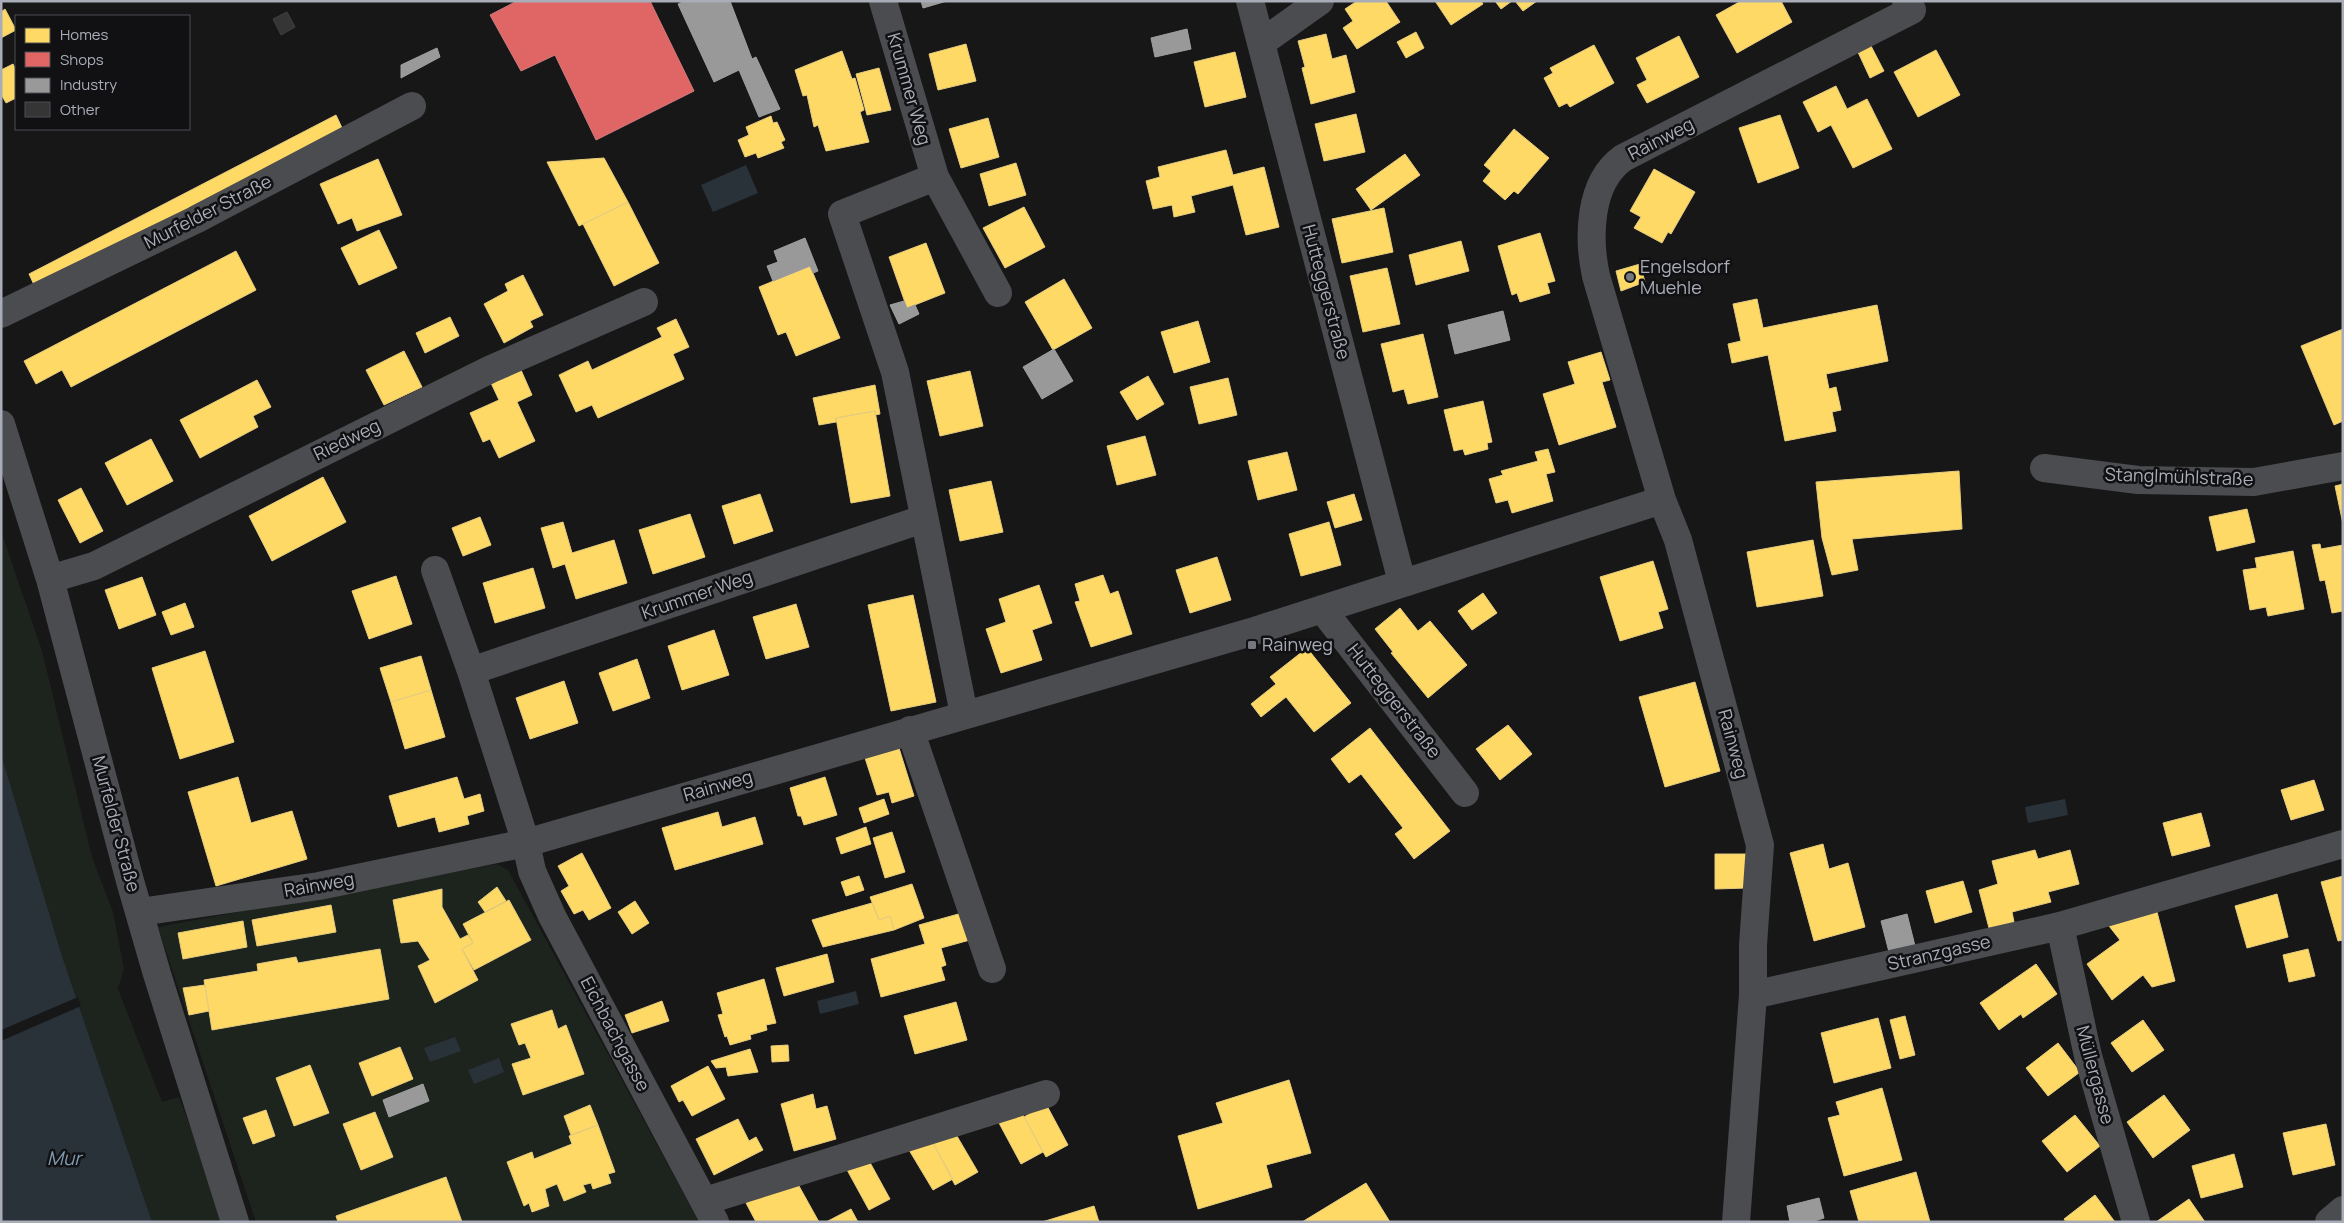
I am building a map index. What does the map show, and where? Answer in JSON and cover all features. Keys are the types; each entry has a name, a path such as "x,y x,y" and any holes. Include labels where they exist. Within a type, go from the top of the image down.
{"street":[{"name":"Krummer Weg","path":"883,1 935,177 998,293"},
{"name":"Hutteggerstraße","path":"1250,1 1402,582"},
{"path":"1261,43 1320,1"},
{"name":"Rainweg","path":"1753,995 1753,945 1760,845 1678,540 1662,500 1596,276 1593,253 1594,210 1600,188 1614,166 1623,158 1909,6"},
{"name":"Murfelder Straße","path":"1,314 195,220 412,106"},
{"path":"935,177 842,214 895,372 964,714"},
{"name":"Riedweg","path":"50,578 94,566 491,369 644,302"},
{"name":"Murfelder Straße","path":"1,424 50,578 130,881 235,1222"},
{"name":"Stanglmühlstraße","path":"2044,468 2138,480 2254,482 2343,466"},
{"name":"Rainweg","path":"140,912 319,886 526,843 964,714 1242,635 1662,500"},
{"name":"Krummer Weg","path":"471,671 924,519"},
{"path":"435,570 471,671 526,843"},
{"name":"Hutteggerstraße","path":"1322,609 1465,793"},
{"path":"910,730 992,969"},
{"name":"Eichbachgasse","path":"526,843 532,871 552,916 710,1212"},
{"name":"Stranzgasse","path":"1753,995 2060,926 2343,844"},
{"name":"Müllergasse","path":"2060,926 2088,1056 2136,1222"},
{"path":"1736,1222 1753,995"},
{"path":"710,1212 1046,1094"},
{"path":"2330,1222 2343,1210"}],"shaded area":[{"path":"1,531 42,651 92,857 113,912 124,969 118,989 162,1102 179,1097 225,1222 152,1222 62,956 1,754"},
{"path":"497,864 508,870 699,1222 256,1222 158,927"}],"water":[{"path":"746,165 758,193 713,212 701,185"},
{"name":"Mur","path":"1,754 62,956 152,1222 1,1222"},
{"path":"2065,799 2068,815 2028,823 2025,807"},
{"path":"856,991 859,1004 820,1014 817,1001"},
{"path":"455,1037 461,1051 430,1062 424,1048"},
{"path":"499,1058 504,1072 474,1084 468,1070"}],"pier":[{"path":"78,997 81,1006 1,1041 1,1030"}],"building: Homes":[{"path":"1357,1 1386,1 1400,22 1357,49 1343,28 1353,21 1345,9"},
{"path":"1435,1 1481,1 1483,4 1451,25"},
{"path":"1495,1 1512,1 1501,9"},
{"path":"1515,1 1537,1 1523,11"},
{"path":"1741,1 1781,1 1792,22 1737,53 1716,15"},
{"path":"5,9 15,31 1,38 1,12"},
{"path":"1416,32 1424,48 1406,58 1397,42"},
{"path":"1326,34 1332,59 1346,55 1355,92 1311,104 1302,68 1305,67 1298,41"},
{"path":"1679,36 1699,77 1647,103 1637,85 1647,80 1636,58"},
{"path":"966,44 976,81 938,90 929,54"},
{"path":"1870,44 1884,71 1870,78 1857,50"},
{"path":"1594,45 1614,83 1570,107 1567,103 1559,107 1544,78 1553,73 1550,68"},
{"path":"1936,50 1960,95 1918,117 1894,72"},
{"path":"842,51 852,79 855,78 864,110 860,112 869,142 826,151 818,125 814,127 807,95 803,96 795,70"},
{"path":"1235,52 1246,97 1205,107 1194,62"},
{"path":"13,64 15,68 15,98 6,103 1,94 1,70"},
{"path":"879,68 891,110 867,115 856,74"},
{"path":"1836,86 1847,109 1867,99 1892,149 1853,168 1831,125 1818,132 1803,102"},
{"path":"1356,114 1365,152 1324,161 1315,124"},
{"path":"336,115 344,132 36,289 29,274"},
{"path":"1780,115 1799,168 1758,183 1739,128"},
{"path":"771,116 773,123 777,122 785,140 781,142 784,148 758,158 756,153 745,157 738,140 749,135 746,127"},
{"path":"988,118 999,157 961,168 949,129"},
{"path":"1514,129 1549,158 1518,194 1514,191 1505,200 1483,181 1491,171 1484,165"},
{"path":"1226,150 1233,175 1264,167 1279,227 1246,235 1233,185 1191,196 1195,212 1174,217 1172,205 1153,209 1146,181 1160,177 1158,167"},
{"path":"1405,154 1420,175 1371,210 1356,189"},
{"path":"604,158 628,202 579,226 547,162"},
{"path":"378,159 402,215 357,231 352,218 338,224 320,184"},
{"path":"1016,163 1026,195 989,206 980,174"},
{"path":"1654,169 1695,192 1671,234 1668,232 1662,243 1634,228 1641,217 1630,211"},
{"path":"628,202 659,263 614,286 583,224"},
{"path":"1024,207 1045,247 1005,268 983,228"},
{"path":"1384,208 1393,252 1342,263 1332,219"},
{"path":"379,230 397,268 359,285 341,248"},
{"path":"1540,233 1555,281 1547,283 1550,293 1520,302 1517,293 1512,295 1498,246"},
{"path":"1461,241 1469,271 1416,285 1409,255"},
{"path":"926,243 945,293 907,308 889,257"},
{"path":"236,251 256,290 71,387 62,370 36,384 24,361"},
{"name":"Engelsdorf Muehle","path":"1640,264 1645,282 1621,291 1616,271"},
{"path":"810,266 840,338 796,356 786,332 778,335 759,287"},
{"path":"1387,268 1400,324 1363,332 1350,276"},
{"path":"523,275 543,315 530,321 533,327 504,343 484,304 508,291 505,284"},
{"path":"1064,279 1092,328 1053,350 1025,302"},
{"path":"1757,299 1763,328 1877,305 1888,361 1826,374 1829,389 1836,387 1841,410 1832,412 1836,431 1785,441 1768,355 1732,363 1728,344 1741,341 1733,304"},
{"path":"450,317 459,336 425,353 416,333"},
{"path":"676,319 689,347 673,354 684,379 598,418 592,405 576,412 559,375 588,361 592,370 662,337 657,328"},
{"path":"1198,321 1210,362 1174,373 1161,332"},
{"path":"2343,329 2343,421 2334,425 2301,346"},
{"path":"1423,334 1438,397 1408,404 1404,389 1393,392 1381,344"},
{"path":"404,351 422,387 384,405 366,370"},
{"path":"1601,352 1610,380 1602,382 1616,427 1559,445 1543,394 1575,384 1568,362"},
{"path":"521,370 532,395 517,402 535,441 499,458 490,439 483,442 470,413 499,400 491,383"},
{"path":"970,371 983,426 940,436 927,381"},
{"path":"1148,376 1164,404 1137,420 1120,392"},
{"path":"1228,378 1237,415 1199,424 1190,387"},
{"path":"257,380 271,407 253,416 258,427 200,458 180,420"},
{"path":"875,385 880,414 875,415 875,411 836,418 836,422 819,425 813,398"},
{"path":"1483,401 1492,442 1487,443 1488,449 1465,455 1463,449 1454,451 1444,410"},
{"path":"875,411 890,496 851,503 836,418"},
{"path":"1145,436 1156,475 1117,485 1107,446"},
{"path":"151,439 173,481 127,505 105,463"},
{"path":"1548,449 1555,472 1546,474 1553,501 1512,513 1508,500 1496,503 1489,479 1503,475 1501,471 1538,461 1535,452"},
{"path":"1287,452 1297,490 1258,500 1248,461"},
{"path":"1959,471 1962,529 1852,539 1858,570 1832,575 1822,538 1816,482"},
{"path":"323,477 346,522 272,561 249,516"},
{"path":"991,481 1003,532 960,541 949,490"},
{"path":"2343,484 2343,524 2335,486"},
{"path":"81,488 103,531 80,543 58,500"},
{"path":"760,494 773,531 734,544 722,506"},
{"path":"1354,494 1362,520 1335,528 1327,502"},
{"path":"2247,509 2255,542 2217,551 2209,517"},
{"path":"690,514 705,557 653,574 639,530"},
{"path":"480,517 491,545 463,556 452,528"},
{"path":"563,522 572,553 614,540 627,583 576,599 565,564 553,568 541,528"},
{"path":"1329,522 1341,565 1301,576 1289,534"},
{"path":"1813,540 1823,596 1757,607 1747,552"},
{"path":"2320,544 2321,549 2343,545 2343,611 2332,613 2325,580 2320,581 2312,545"},
{"path":"2293,551 2304,609 2268,616 2266,607 2250,610 2243,570 2257,568 2255,558"},
{"path":"1217,557 1231,600 1190,613 1176,570"},
{"path":"1653,561 1668,609 1658,612 1663,628 1620,641 1600,577"},
{"path":"533,568 545,608 495,623 483,583"},
{"path":"1103,575 1110,594 1118,591 1132,634 1091,647 1075,602 1080,601 1075,584"},
{"path":"396,576 412,624 369,639 352,591"},
{"path":"142,577 156,615 119,629 105,590"},
{"path":"1039,585 1052,623 1032,630 1042,660 1001,673 986,629 1006,622 999,599"},
{"path":"1483,593 1497,613 1472,630 1458,611"},
{"path":"913,595 936,702 891,711 868,605"},
{"path":"185,603 194,627 171,635 162,612"},
{"path":"796,604 809,647 766,659 753,617"},
{"path":"1400,608 1418,631 1430,621 1467,665 1428,698 1391,653 1393,652 1375,629"},
{"path":"714,630 729,675 682,690 668,646"},
{"path":"1307,648 1351,703 1314,732 1286,697 1261,717 1251,704 1276,684 1270,677"},
{"path":"205,651 234,742 180,759 152,668"},
{"path":"421,656 431,690 391,702 380,668"},
{"path":"637,659 650,698 613,711 599,673"},
{"path":"564,681 578,723 530,739 516,698"},
{"path":"1695,682 1720,771 1665,787 1639,697"},
{"path":"431,690 445,737 405,749 391,702"},
{"path":"1508,725 1532,754 1500,780 1476,749"},
{"path":"1370,728 1450,831 1414,859 1395,834 1403,828 1361,774 1349,783 1331,759"},
{"path":"899,748 914,796 892,803 889,792 877,795 865,758"},
{"path":"238,777 251,823 292,811 307,859 216,886 188,792"},
{"path":"457,777 464,799 480,794 484,811 467,816 469,824 439,832 435,817 398,827 389,796"},
{"path":"825,777 837,815 804,825 801,816 798,816 790,788"},
{"path":"2314,780 2324,810 2291,820 2281,790"},
{"path":"884,799 889,814 864,823 859,808"},
{"path":"718,812 722,827 755,817 763,844 675,870 662,828"},
{"path":"2201,813 2210,846 2172,856 2163,823"},
{"path":"866,827 871,844 841,854 836,838"},
{"path":"892,832 905,872 885,878 873,838"},
{"path":"1823,844 1829,869 1848,863 1865,927 1814,941 1790,853"},
{"path":"2035,850 2038,859 2070,850 2079,884 2048,892 2051,902 2012,912 2014,922 1989,928 1979,890 1998,884 1992,861"},
{"path":"582,853 611,908 589,920 583,910 574,914 561,891 569,886 558,866"},
{"path":"1715,854 1747,854 1747,888 1715,889"},
{"path":"859,876 864,890 846,896 841,882"},
{"path":"2343,876 2343,940 2338,941 2321,882"},
{"path":"1963,881 1972,912 1935,923 1926,891"},
{"path":"912,884 924,918 894,930 890,916 879,920 870,897"},
{"path":"497,887 506,901 485,912 478,902"},
{"path":"442,889 442,907 460,939 468,935 473,943 462,949 478,980 435,1003 418,966 430,960 418,941 401,943 393,900"},
{"path":"2277,894 2288,937 2247,948 2235,906"},
{"path":"509,900 531,940 474,970 462,949 473,943 463,924"},
{"path":"635,901 649,923 632,934 618,912"},
{"path":"872,903 879,920 890,916 894,930 823,947 812,920"},
{"path":"331,905 336,932 257,946 252,920"},
{"path":"2157,912 2175,981 2152,987 2143,975 2112,1000 2087,964 2120,940 2109,926"},
{"path":"962,913 970,940 941,948 946,965 941,967 945,980 881,997 871,959 925,944 919,925"},
{"path":"243,921 247,947 183,959 178,933"},
{"path":"380,949 389,999 212,1030 204,980 258,971 257,964 296,957 298,963"},
{"path":"2308,949 2315,976 2289,982 2283,955"},
{"path":"827,954 834,982 784,996 776,968"},
{"path":"2036,964 2057,994 2023,1018 2021,1014 1999,1030 1980,1003"},
{"path":"764,979 776,1023 766,1025 767,1030 750,1035 751,1039 730,1045 727,1036 725,1037 718,1015 723,1014 717,993"},
{"path":"205,985 209,1011 189,1015 183,988"},
{"path":"662,1001 669,1021 632,1033 625,1015"},
{"path":"956,1002 967,1040 915,1054 904,1016"},
{"path":"552,1010 558,1029 566,1025 584,1074 523,1095 512,1064 531,1058 525,1043 519,1045 511,1024"},
{"path":"1905,1016 1915,1055 1900,1059 1890,1020"},
{"path":"1878,1018 1891,1068 1834,1083 1821,1033"},
{"path":"2143,1020 2164,1050 2132,1072 2111,1043"},
{"path":"2058,1043 2080,1072 2048,1096 2026,1068"},
{"path":"788,1045 789,1061 772,1062 771,1046"},
{"path":"400,1047 413,1079 372,1096 359,1063"},
{"path":"750,1049 758,1072 728,1076 726,1067 716,1068 711,1061"},
{"path":"310,1065 329,1113 294,1126 276,1078"},
{"path":"708,1066 725,1099 692,1116 683,1100 679,1102 671,1086"},
{"path":"1289,1080 1311,1153 1266,1165 1272,1187 1198,1209 1178,1136 1223,1123 1216,1103"},
{"path":"1882,1088 1902,1160 1844,1176 1828,1118 1840,1115 1836,1102"},
{"path":"813,1094 816,1109 827,1106 836,1139 794,1151 781,1104"},
{"path":"2164,1095 2190,1130 2153,1158 2127,1122"},
{"path":"1046,1104 1068,1145 1046,1157 1024,1117"},
{"path":"590,1105 598,1125 571,1135 564,1116"},
{"path":"266,1110 275,1136 253,1144 243,1118"},
{"path":"1021,1111 1043,1152 1021,1164 999,1123"},
{"path":"375,1112 393,1157 361,1170 343,1124"},
{"path":"2075,1115 2100,1146 2067,1172 2042,1141"},
{"path":"738,1119 749,1141 756,1137 763,1150 714,1175 696,1139"},
{"path":"2326,1124 2335,1165 2293,1175 2283,1133"},
{"path":"598,1125 615,1172 608,1174 611,1183 593,1189 591,1183 583,1185 586,1192 564,1201 557,1184 545,1189 549,1206 532,1212 529,1203 524,1206 507,1162 532,1152 534,1159 572,1144 569,1136"},
{"path":"954,1131 978,1172 955,1185 933,1143"},
{"path":"930,1138 953,1179 933,1190 909,1150"},
{"path":"2234,1154 2243,1187 2201,1198 2192,1166"},
{"path":"867,1157 890,1199 869,1210 846,1168"},
{"path":"1916,1172 1930,1222 1859,1222 1850,1191"},
{"path":"446,1177 462,1222 338,1222 336,1216"},
{"path":"794,1177 819,1222 756,1222 746,1203"},
{"path":"1366,1183 1390,1222 1302,1222"},
{"path":"2095,1195 2115,1222 2066,1222 2064,1219"},
{"path":"2189,1199 2205,1222 2156,1222"},
{"path":"1094,1206 1099,1222 1042,1222"},
{"path":"851,1209 858,1222 826,1222"}],"building: Shops":[{"path":"517,1 650,1 694,91 596,140 555,55 521,71 490,15"}],"building: Industry":[{"path":"685,1 730,1 752,59 756,57 780,109 759,117 739,70 714,82 678,4"},
{"path":"921,1 947,1 923,8"},
{"path":"1187,29 1191,49 1155,57 1151,38"},
{"path":"437,48 440,57 401,78 401,65"},
{"path":"805,238 818,271 813,273 810,266 773,281 767,266 778,262 774,251"},
{"path":"904,301 907,308 915,305 919,314 899,324 890,305"},
{"path":"1503,311 1510,340 1455,354 1448,325"},
{"path":"1054,349 1073,381 1042,399 1023,367"},
{"path":"1907,914 1915,946 1889,952 1881,921"},
{"path":"423,1084 429,1101 389,1117 383,1100"},
{"path":"1819,1198 1824,1218 1811,1222 1790,1222 1787,1206"}],"building: Other":[{"path":"287,12 295,27 281,35 273,19"}],"place":[{"name":"Engelsdorf Muehle","path":"1630,277"},
{"name":"Rainweg","path":"1252,645"}]}
